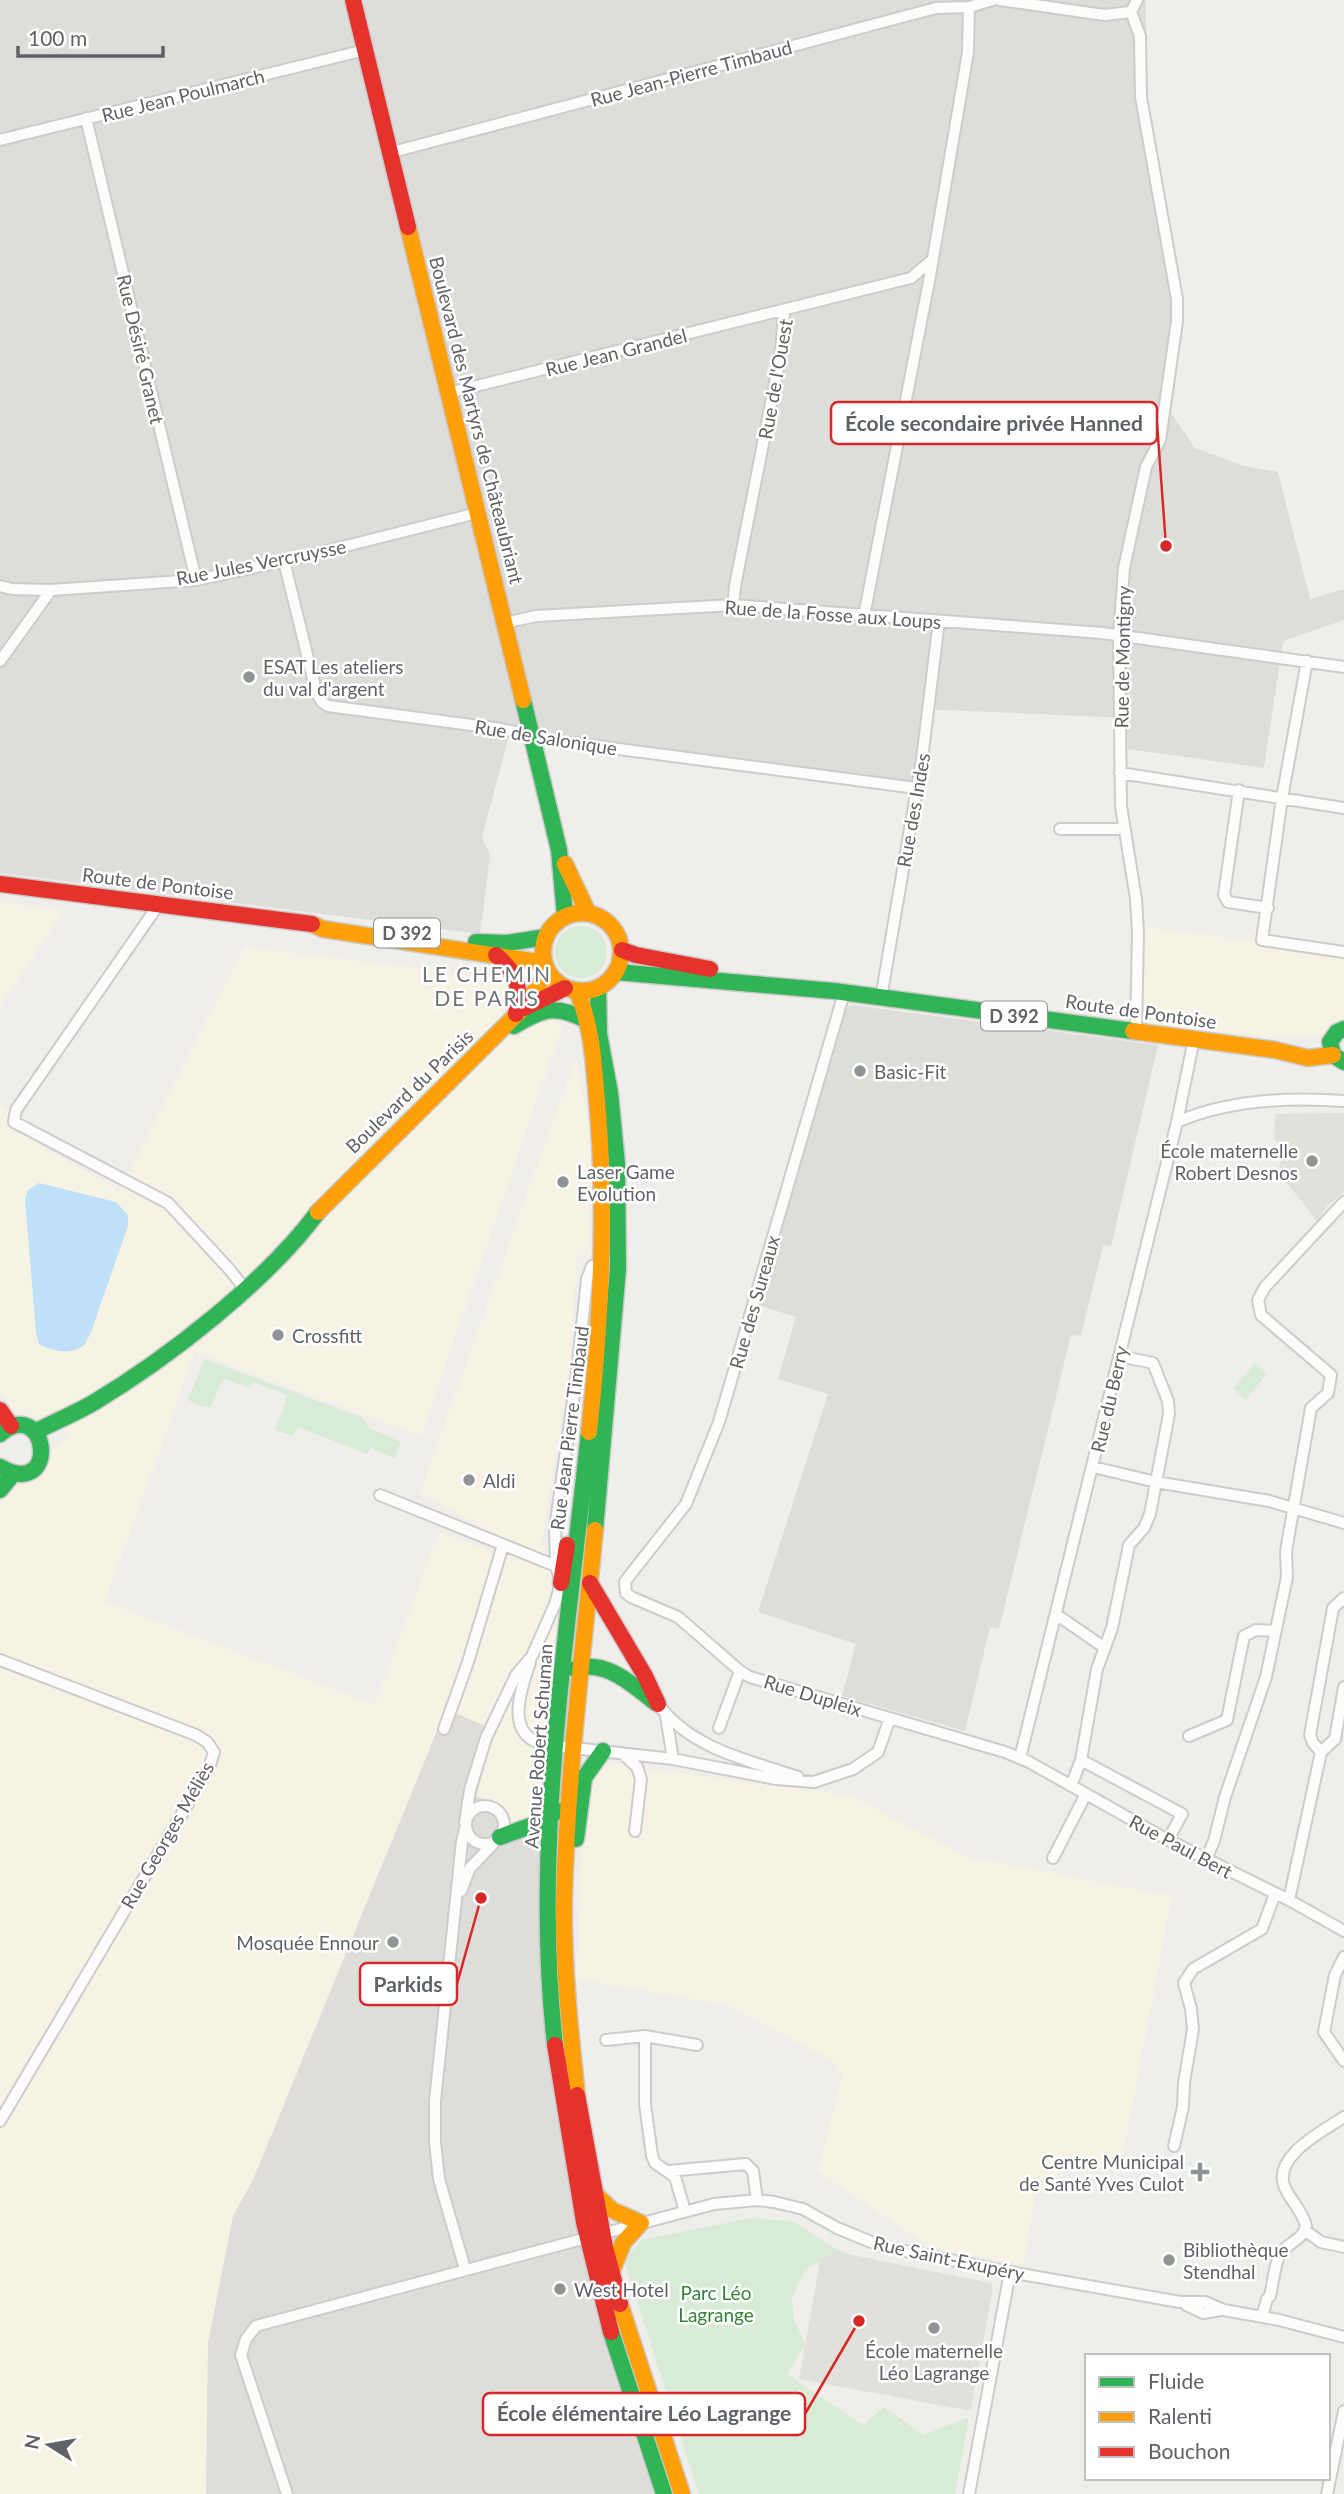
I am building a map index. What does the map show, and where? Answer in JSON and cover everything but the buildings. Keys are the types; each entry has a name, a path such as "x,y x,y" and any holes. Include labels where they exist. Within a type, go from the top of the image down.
{"main road":[{"name":"Boulevard des Martyrs de Châteaubriant","path":"353,0 559,850 565,916"},
{"name":"Boulevard des Martyrs de Châteaubriant","path":"559,850 588,913"},
{"name":"Route de Pontoise","path":"0,884 311,924 545,966"},
{"path":"576,913 588,913 609,923 616,932 622,950 616,972 598,988 571,989 551,977 545,966 543,945 557,921 576,913"},
{"name":"Route de Pontoise","path":"311,924 324,923 491,944 546,937"},
{"name":"Route de Pontoise","path":"622,950 636,955 839,992 1275,1050 1308,1058 1336,1053"},
{"path":"496,956 517,976 520,990 519,1011"},
{"name":"Boulevard du Parisis","path":"39,1439 169,1350 241,1284 281,1254 324,1203 519,1011 538,986 545,966"},
{"name":"Route de Pontoise","path":"616,972 839,992"},
{"name":"Avenue Robert Schuman","path":"598,988 600,1034 610,1093 617,1164 619,1227 616,1294 581,1665 551,1816 548,1921 550,1993 556,2059 617,2350 664,2494"},
{"name":"Boulevard du Parisis","path":"519,1011 571,989"},
{"name":"Avenue Robert Schuman","path":"571,989 585,1006 588,1021 603,1165 591,1412 563,1675 568,1804 564,1935 572,2057 595,2194 594,2235 611,2272 623,2317 682,2494"},
{"path":"491,1041 539,1010 559,1008 572,1011 588,1021"},
{"path":"1336,1053 1337,1031 1344,1029"},
{"path":"598,1264 611,1272 616,1294"},
{"path":"0,1410 3,1431 22,1426 39,1439 41,1459 33,1470 20,1475 7,1471 0,1490"},
{"path":"561,1583 577,1476 591,1412"},
{"path":"590,1583 662,1710"},
{"path":"563,1675 581,1665 604,1669 615,1673 662,1710"},
{"path":"564,1935 582,1789 587,1772 603,1751"},
{"path":"498,1839 551,1816 568,1804"},
{"path":"595,2194 612,2210 641,2223 623,2243 611,2272"}],"street":[{"name":"Rue Jean-Pierre Timbaud","path":"390,153 936,8 969,7 993,0"},
{"path":"1000,0 1104,15 1131,12 1137,0"},
{"path":"864,616 932,260 968,52 969,7"},
{"name":"Rue de Montigny","path":"1131,12 1140,36 1141,97 1177,299 1177,321 1160,440 1146,467 1125,568 1119,636 1121,806 1136,899 1138,932 1136,1031"},
{"name":"Rue Jean Poulmarch","path":"0,139 365,50"},
{"name":"Rue Désiré Granet","path":"86,118 196,580"},
{"name":"Rue de l'Ouest","path":"733,605 781,352 784,311 911,278 932,260"},
{"name":"Rue Jean Grandel","path":"448,393 784,311"},
{"name":"Rue Jules Vercruysse","path":"0,586 51,590 196,580 477,513"},
{"name":"Rue de Salonique","path":"284,561 316,691 322,702 328,706 550,740 916,788"},
{"path":"0,661 51,590"},
{"name":"Rue de la Fosse aux Loups","path":"504,623 536,616 733,605 1119,636 1344,667"},
{"name":"Rue des Indes","path":"881,998 922,759 939,621"},
{"path":"1307,661 1282,798 1262,940 1344,952"},
{"path":"1120,774 1344,808"},
{"path":"1239,790 1224,895 1228,902 1268,908"},
{"path":"1060,829 1125,829"},
{"path":"159,904 16,1110 14,1122 168,1203 241,1284"},
{"name":"Rue des Sureaux","path":"626,1593 625,1582 630,1574 686,1504 719,1422 839,992"},
{"name":"Rue du Berry","path":"1020,1758 1177,1122 1194,1039"},
{"path":"1177,1122 1221,1106 1313,1099 1344,1101"},
{"path":"1206,1859 1266,1676 1288,1571 1285,1561 1311,1408 1328,1393 1331,1375 1261,1315 1258,1300 1265,1287 1343,1202"},
{"name":"Rue Jean Pierre Timbaud","path":"561,1583 556,1566 555,1528 587,1279 598,1264"},
{"path":"1071,1786 1081,1760 1097,1669 1112,1628 1129,1545 1147,1521 1169,1414 1168,1401 1153,1363 1119,1356"},
{"path":"1093,1467 1156,1482 1269,1501 1344,1523"},
{"path":"380,1495 556,1566"},
{"path":"444,1729 468,1662 503,1545"},
{"path":"561,1583 555,1604 532,1656 518,1704 520,1721 534,1741 673,1759 776,1779 814,1782 853,1769 878,1752 890,1718"},
{"name":"Rue Dupleix","path":"626,1593 678,1617 740,1671 750,1676 1020,1758"},
{"path":"1321,1752 1312,1743 1310,1735 1333,1608 1344,1598"},
{"path":"1056,1615 1105,1648"},
{"path":"1189,1736 1227,1720 1244,1636 1256,1630 1275,1631"},
{"path":"498,1839 489,1844 472,1840 466,1825 470,1790 486,1738 516,1675 532,1656"},
{"name":"Rue Georges Méliès","path":"0,1660 196,1735 207,1742 214,1752 209,1768 0,2121"},
{"path":"719,1728 740,1671"},
{"path":"1289,1900 1321,1752 1335,1739 1344,1687"},
{"path":"662,1710 673,1759"},
{"path":"662,1710 688,1735 715,1749 814,1782"},
{"path":"622,1753 637,1767 640,1779 635,1830"},
{"name":"Rue Paul Bert","path":"1020,1758 1168,1840 1289,1900 1344,1931"},
{"path":"1081,1760 1182,1814 1168,1840"},
{"path":"1054,1858 1086,1794"},
{"path":"457,1903 470,1868 498,1839 504,1825 495,1809 483,1806 471,1811 462,1841 435,2101 439,2179 465,2269"},
{"path":"1174,2146 1183,2107 1193,2029 1184,1983 1193,1969 1262,1929 1275,1894"},
{"path":"1344,1957 1335,1975 1324,2032 1344,2061"},
{"path":"606,2040 645,2036 696,2045"},
{"path":"645,2036 645,2104 652,2156 655,2163 675,2177 685,2211"},
{"path":"1344,2117 1289,2157 1282,2180 1305,2220 1306,2231 1321,2242 1344,2247"},
{"path":"668,2171 746,2164 753,2171 757,2200"},
{"name":"Rue Saint-Exupéry","path":"288,2494 241,2355 249,2334 263,2323 714,2204 757,2200 803,2209 837,2228 881,2246 1181,2302 1203,2313 1224,2310 1262,2317 1344,2337"},
{"path":"1262,2317 1270,2297 1279,2257 1306,2231"},
{"path":"969,2494 1010,2272"},
{"path":"1330,2479 1344,2411"}],"shaded area":[{"path":"0,0 1146,0 1146,96 1182,305 1182,330 1171,413 1195,448 1244,466 1278,472 1310,599 1344,589 1344,620 1283,641 1264,768 1128,749 1126,718 924,709 915,782 547,733 508,739 482,837 490,855 480,934 0,873"},
{"path":"0,902 64,910 0,1006"},
{"path":"1144,927 1248,940 1344,957 1344,1022 1320,1036 1298,1039 1140,1025"},
{"path":"244,947 504,979 569,1007 421,1436 195,1352 105,1602 375,1705 439,1532 497,1554 453,1692 253,2180 233,2216 208,2343 206,2494 0,2494 0,1504 5,1495 69,1434 13,1409 0,1393 0,1102 44,1148 120,1191"},
{"path":"851,1005 1158,1045 1111,1246 1103,1245 1081,1336 1071,1335 999,1629 990,1627 965,1731 842,1696 856,1644 758,1612 828,1394 778,1379 796,1317 760,1306 844,1009"},
{"path":"576,1057 592,1147 590,1255 577,1255 570,1360 542,1543 561,1608 539,1816 511,1828 501,1807 476,1795 453,1712 471,1670 510,1542 420,1493"},
{"name":"École maternelle Robert Desnos","path":"1344,1113 1344,1192 1328,1205 1317,1221 1278,1172 1283,1151 1274,1138 1275,1114"},
{"path":"446,1709 495,1730 476,1796 501,1807 511,1828 543,1824 540,1913 550,2043 573,2208 658,2494 206,2494 208,2343 233,2216 253,2180"},
{"path":"586,1761 849,1795 968,1857 1172,1896 1120,2171 1061,2162 1052,2194 1036,2191 1023,2265 928,2246 818,2171 842,2075 835,2062 727,2005 576,1979"},
{"path":"823,2244 848,2254 991,2283 993,2287 971,2411 799,2379"}],"green space":[{"path":"581,926 600,933 607,952 600,971 581,978 562,971 555,952 562,933"},
{"path":"204,1359 363,1418 369,1428 401,1442 395,1458 370,1448 367,1454 298,1427 293,1436 275,1430 288,1395 253,1382 250,1388 225,1379 219,1385 211,1407 188,1400"},
{"path":"1255,1363 1267,1373 1246,1400 1233,1389"},
{"name":"Parc Léo Lagrange","path":"752,2218 794,2222 838,2250 805,2270 792,2298 794,2318 805,2345 787,2374 863,2425 884,2407 924,2435 969,2417 955,2494 699,2494 624,2261 641,2240"}],"water":[{"path":"39,1183 116,1202 128,1215 128,1226 92,1329 84,1345 74,1350 62,1351 44,1347 39,1344 36,1334 25,1200 28,1190"}],"traffic: fast":[{"path":"523,700 559,850 565,916"},
{"path":"476,942 507,943 546,937"},
{"path":"616,972 834,991 1133,1031"},
{"path":"595,1530 618,1269 617,1164 610,1093 599,1034 598,988"},
{"path":"514,1026 550,1010 567,1012 588,1021"},
{"path":"1344,1029 1337,1032 1330,1042 1333,1055 1344,1062"},
{"path":"35,1432 122,1385 214,1317 271,1265 318,1212"},
{"path":"0,1434 16,1425 29,1427 37,1436 41,1448 39,1461 32,1471 19,1474 0,1467"},
{"path":"555,2045 549,1969 550,1815 555,1738 589,1432"},
{"path":"0,1490 13,1474"},
{"path":"575,1669 597,1668 618,1675 656,1703"},
{"path":"576,1839 584,1778 603,1751"},
{"path":"500,1837 533,1825 558,1811"},
{"path":"611,2332 664,2494"}],"traffic: slow":[{"path":"408,227 523,700"},
{"path":"565,864 588,913"},
{"path":"574,913 590,913 604,919 615,930 621,944 621,952 621,960 615,974 604,985 590,991 574,991 560,985 549,974 543,960 543,944 549,930 560,919 574,913"},
{"path":"312,924 323,929 544,963"},
{"path":"318,1212 522,1009 544,977 546,969"},
{"path":"577,991 586,1018 593,1059 602,1184 597,1349 589,1432"},
{"path":"1133,1031 1275,1050 1308,1058 1333,1055"},
{"path":"577,2095 566,1973 564,1900 572,1761 595,1530"},
{"path":"595,2194 612,2210 641,2223 623,2243 612,2271"},
{"path":"620,2304 682,2494"}],"traffic: jam":[{"path":"353,0 408,227"},
{"path":"0,884 312,924"},
{"path":"622,950 710,969"},
{"path":"496,955 509,968 516,981 516,1014"},
{"path":"524,1008 565,988"},
{"path":"0,1410 11,1426"},
{"path":"561,1583 567,1545"},
{"path":"590,1583 645,1676 658,1704"},
{"path":"555,2045 584,2222 611,2332"},
{"path":"577,2095 605,2247 620,2304"}],"place":[{"name":"École secondaire privée Hanned","path":"1166,546"},
{"name":"ESAT Les ateliers du val d'argent","path":"249,677"},
{"name":"Basic-Fit","path":"860,1071"},
{"name":"École maternelle Robert Desnos","path":"1312,1161"},
{"name":"Laser Game Evolution","path":"563,1182"},
{"name":"Crossfitt","path":"278,1335"},
{"name":"Aldi","path":"469,1480"},
{"name":"Parkids","path":"481,1898"},
{"name":"Mosquée Ennour","path":"393,1942"},
{"name":"Centre Municipal de Santé Yves Culot","path":"1200,2172"},
{"name":"Bibliothèque Stendhal","path":"1169,2260"},
{"name":"West Hotel","path":"560,2289"},
{"name":"École élémentaire Léo Lagrange","path":"859,2321"},
{"name":"École maternelle Léo Lagrange","path":"934,2328"}],"district":[{"name":"LE CHEMIN DE PARIS","path":"487,985"}]}
